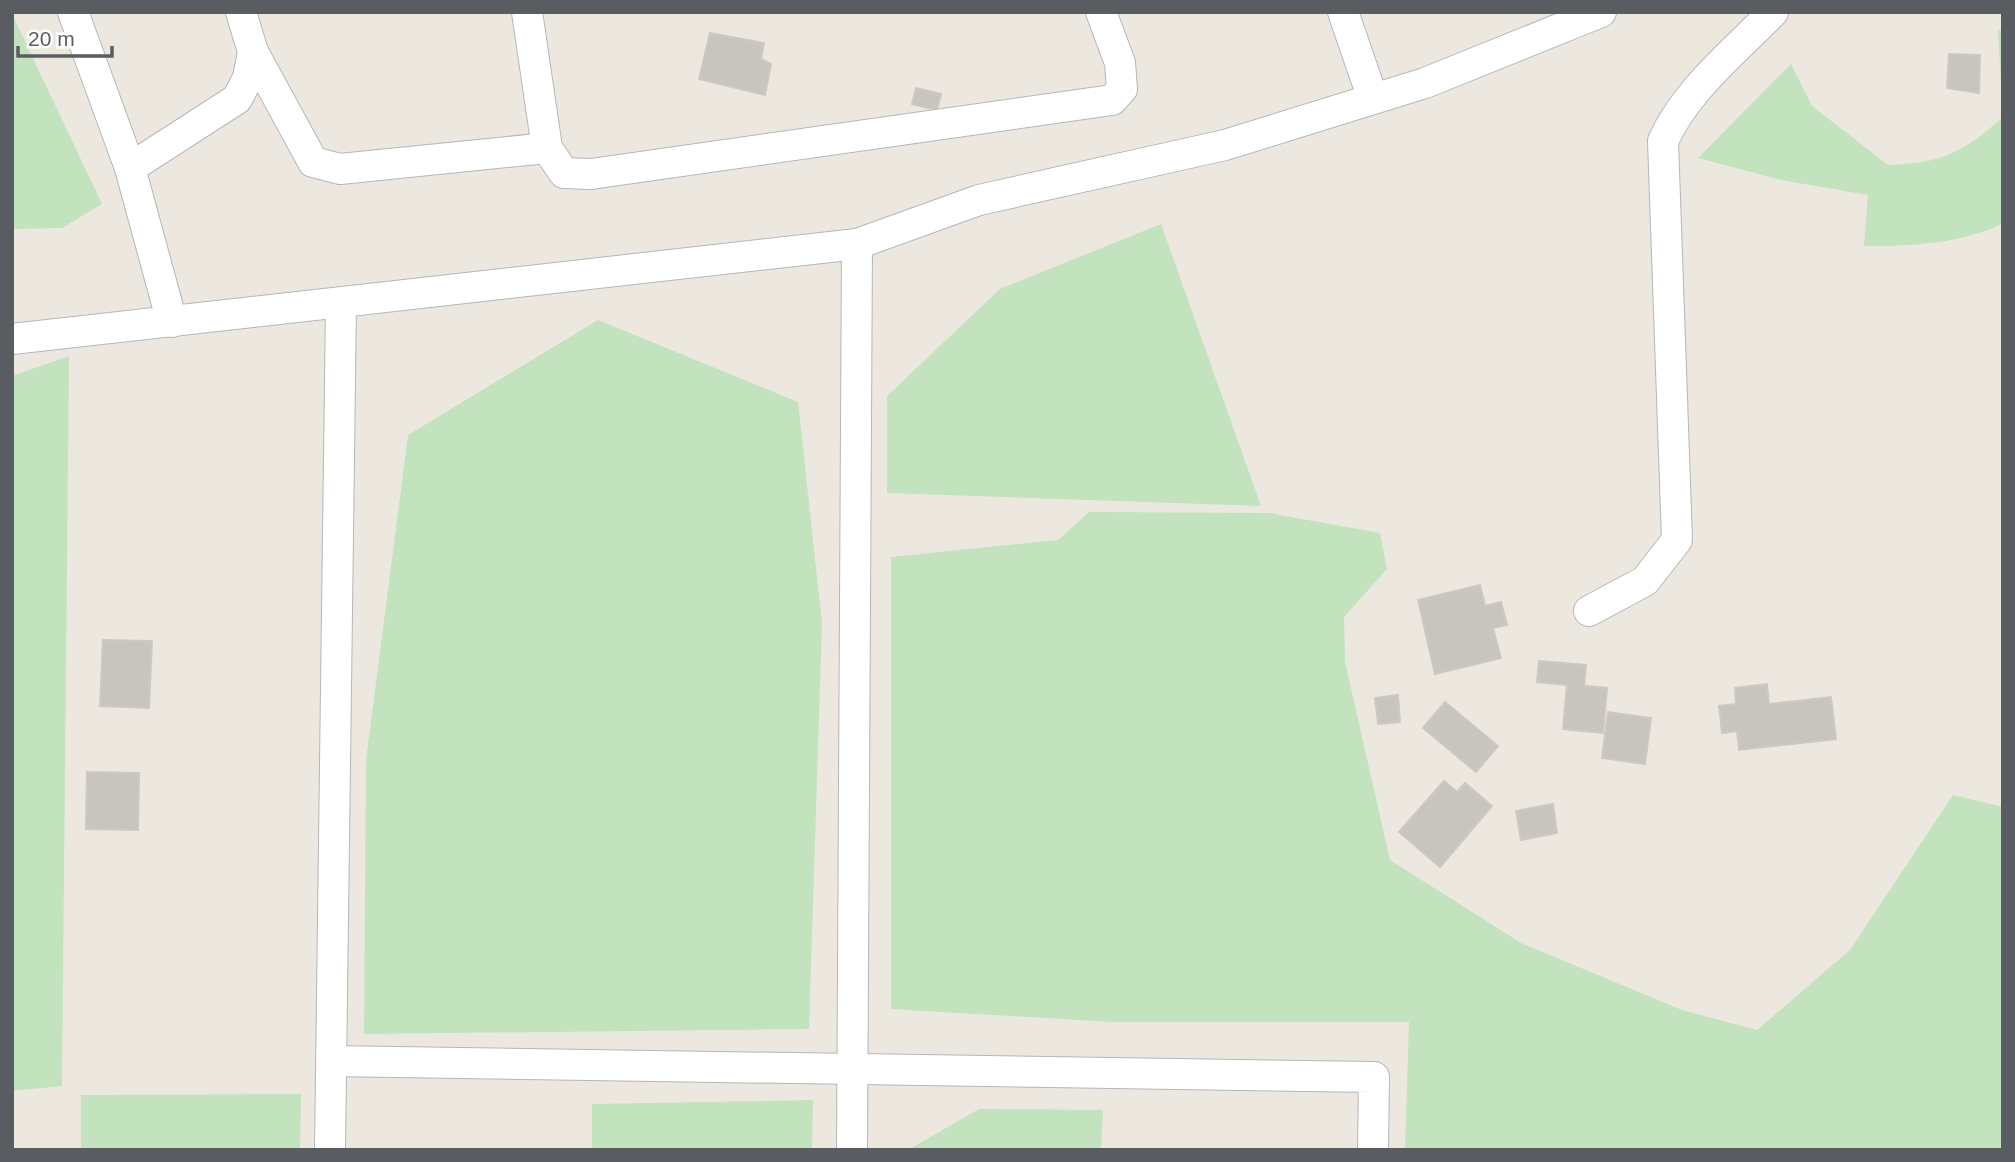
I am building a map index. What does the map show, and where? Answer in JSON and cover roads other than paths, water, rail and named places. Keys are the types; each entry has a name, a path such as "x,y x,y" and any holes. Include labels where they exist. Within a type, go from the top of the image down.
{"street":[{"path":"73,12 130,168 172,322"},
{"path":"241,12 253,52 313,162 340,169 547,148"},
{"path":"527,12 547,148 564,173 591,174 1112,100 1122,89 1121,63 1101,12"},
{"path":"1342,12 1373,99"},
{"path":"12,339 856,244 979,200 1225,145 1425,83 1601,12"},
{"path":"1589,611 1645,582 1677,540 1663,141 1674,118 1693,94 1773,12"},
{"path":"130,168 237,99 248,78 253,52"},
{"path":"852,1150 856,244"},
{"path":"330,1150 341,303"},
{"path":"331,1060 1374,1076 1373,1150"}]}
